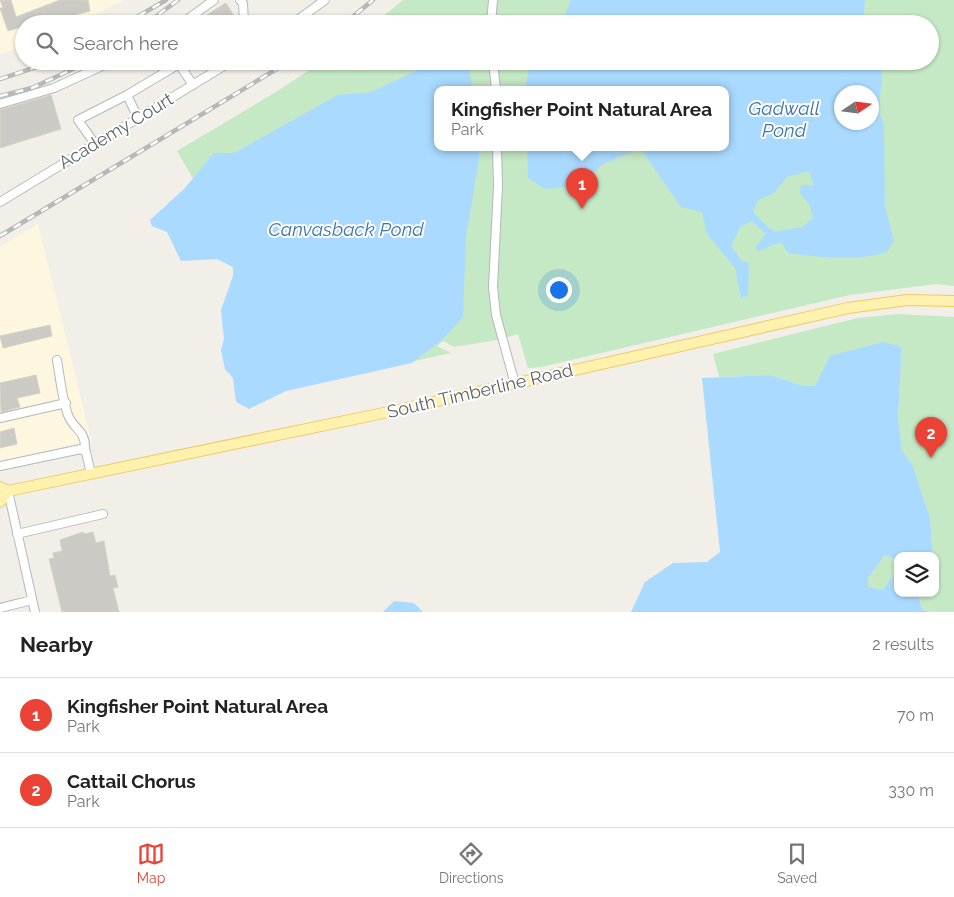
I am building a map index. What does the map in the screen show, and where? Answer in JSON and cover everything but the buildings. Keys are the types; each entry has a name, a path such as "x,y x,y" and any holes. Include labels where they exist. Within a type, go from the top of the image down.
{"main road":[{"name":"South Timberline Road","path":"4,489 91,474 515,384 848,308 906,300 954,301"},
{"path":"0,502 4,489"}],"street":[{"path":"193,15 214,0"},
{"path":"240,0 243,3 244,15"},
{"path":"304,15 324,0"},
{"path":"492,15 493,0"},
{"path":"0,104 54,88 93,70"},
{"path":"94,144 78,120 168,70"},
{"path":"185,70 193,85"},
{"name":"Academy Court","path":"0,202 217,70"},
{"path":"494,70 496,86"},
{"path":"127,94 138,118"},
{"path":"497,151 498,186 493,287 496,315 515,384"},
{"path":"57,360 69,417 81,431 91,474"},
{"path":"0,418 66,403"},
{"path":"0,466 84,449"},
{"path":"4,489 17,534 35,612"},
{"path":"17,534 103,514"},
{"path":"0,608 32,600"}],"shaded area":[{"path":"0,0 125,0 94,15 15,15 15,50 0,54"},
{"path":"38,224 91,440 0,461 0,247"}],"green space":[{"path":"403,0 954,0 954,286 936,284 850,295 541,367 528,368 518,334 497,340 454,347 443,341 437,346 451,353 256,396 245,267 177,151 309,70 939,70 939,15 385,15"},
{"path":"899,314 954,317 954,612 931,612 922,609 919,597 939,597 939,552 933,552 930,518 913,466 902,450 898,417 902,347 815,386 800,385 771,375 719,377 713,354 858,318"},
{"path":"885,555 894,558 894,578 890,579 883,590 868,588 868,578"}],"water":[{"path":"571,0 865,0 864,15 565,15"},
{"name":"Canvasback Pond","path":"419,70 469,70 472,86 434,86 434,151 479,151 466,237 463,317 441,341 412,363 286,391 249,409 236,402 233,378 225,369 221,350 224,339 221,310 233,276 233,267 217,259 181,261 167,232 152,226 150,220 185,188 214,153 234,153 338,95 371,92"},
{"name":"Gadwall Pond","path":"529,70 882,70 879,112 884,125 885,206 894,241 887,252 850,258 813,256 788,253 781,242 758,251 756,247 766,234 752,221 740,227 731,246 741,260 749,264 748,296 741,298 735,268 707,234 702,212 681,207 642,151 729,151 729,86 525,86","holes":["809,171 814,186 801,185 800,193 810,206 813,218 802,227 776,232 753,212 758,200 774,193 787,177"]},
{"path":"527,151 633,151 601,165 583,185 545,189 528,178"},
{"path":"883,342 902,347 898,417 902,450 913,466 930,518 933,552 894,552 894,558 885,555 868,578 868,587 883,590 890,579 894,578 894,597 919,597 922,609 930,612 631,612 645,582 673,563 707,562 720,552 702,378 771,375 800,385 815,386 830,356"},
{"path":"394,601 414,603 423,612 383,612"}],"railway":[{"path":"140,15 166,0"},
{"path":"158,15 178,0"},
{"path":"355,15 373,0"},
{"path":"0,79 28,70"},
{"path":"0,96 32,88 71,70"},
{"path":"0,236 275,70"}],"place":[{"name":"Kingfisher Point Natural Area","path":"582,209"},
{"name":"Cattail Chorus","path":"931,458"}]}
